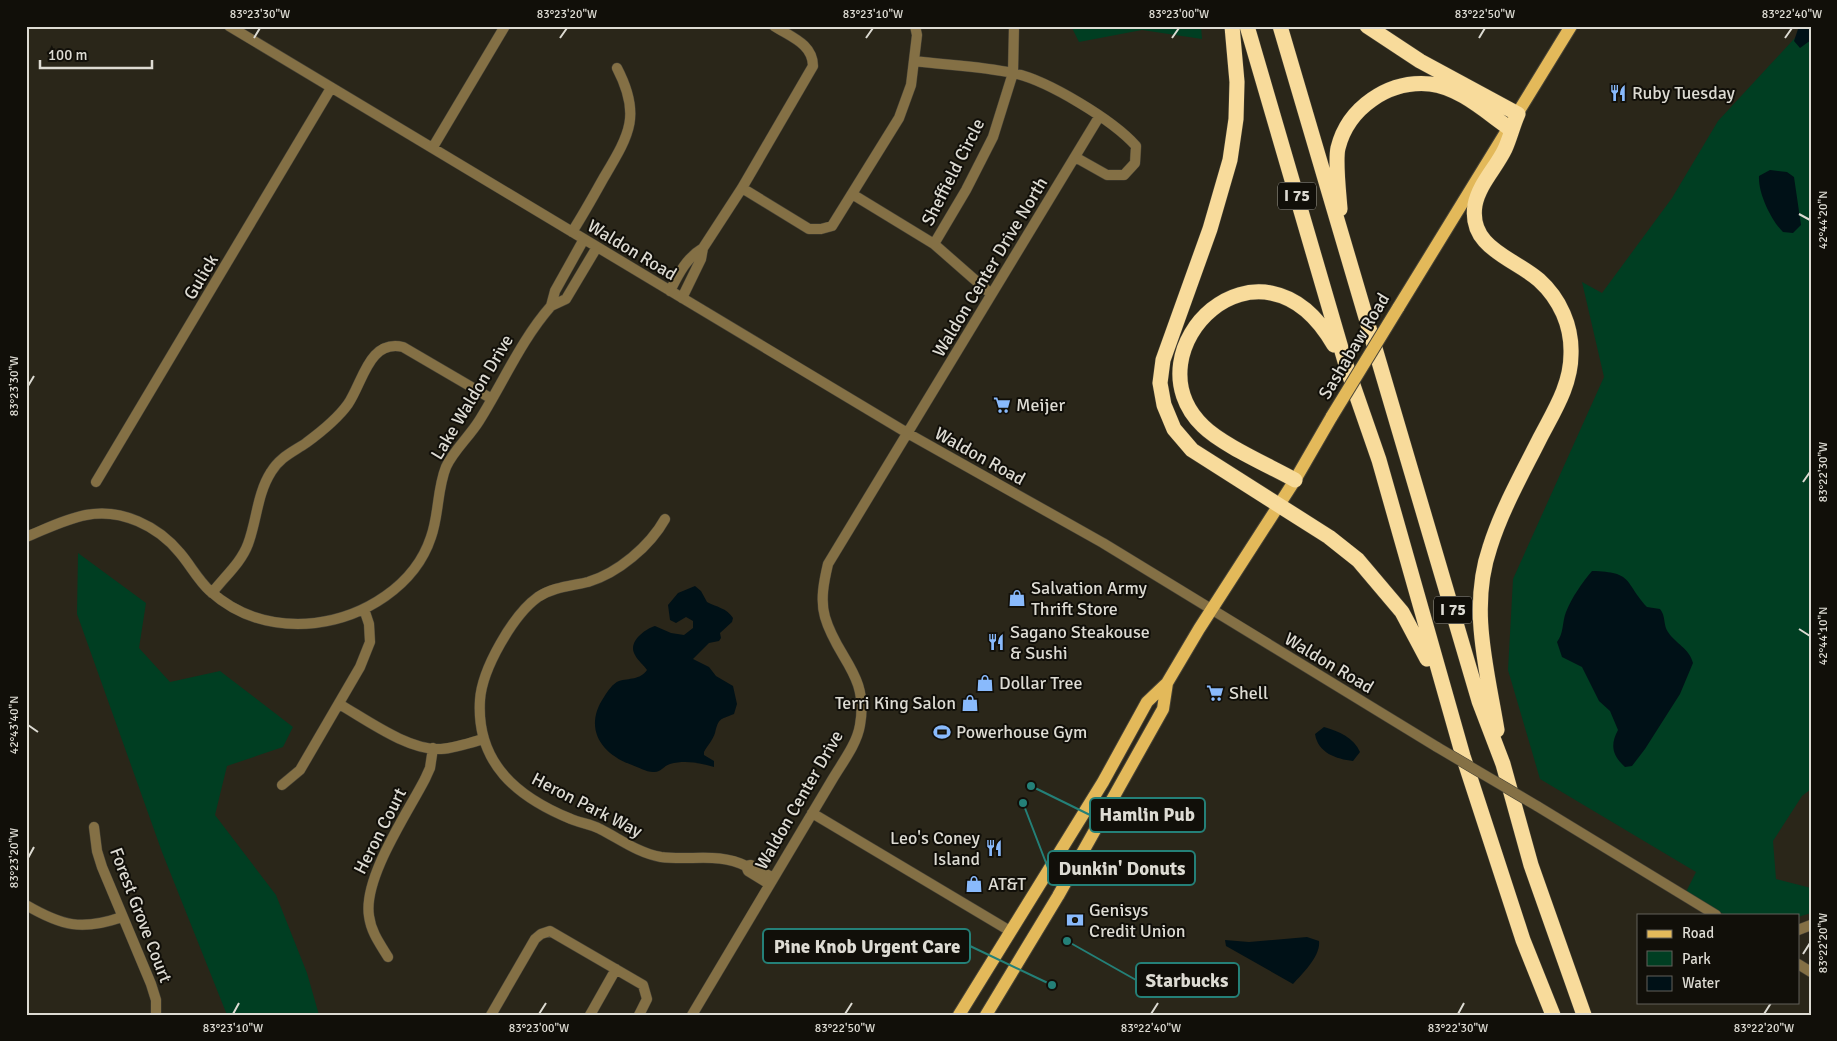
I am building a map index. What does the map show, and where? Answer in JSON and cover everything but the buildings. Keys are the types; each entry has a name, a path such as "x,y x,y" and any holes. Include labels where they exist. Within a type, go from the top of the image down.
{"highway":[{"path":"1232,26 1236,82 1236,119 1230,160 1210,228 1166,349 1160,371 1160,383 1169,418 1174,429 1192,450 1344,548 1370,572 1402,612 1418,639 1460,746"},
{"name":"I 75","path":"1247,26 1346,365 1379,460 1460,746 1523,940 1552,1015"},
{"name":"I 75","path":"1280,26 1479,701 1503,764 1531,866 1584,1015"},
{"path":"1367,26 1420,61 1518,114 1505,150 1478,194 1475,207 1476,224 1481,237 1489,247 1533,276 1554,297 1567,323 1572,356 1564,389 1498,524 1484,572 1480,606 1483,657 1503,764"},
{"path":"1346,250 1339,199 1337,150 1346,127 1358,110 1372,98 1393,89 1430,84 1459,94 1509,128"},
{"path":"1295,480 1214,435 1195,416 1186,400 1181,381 1185,345 1196,325 1223,301 1248,293 1274,294 1297,302 1316,317 1346,365"}],"main road":[{"name":"Sashabaw Road","path":"959,1015 1067,840 1147,702 1167,683 1211,610 1295,480 1332,416 1571,26"},
{"name":"Sashabaw Road","path":"986,1015 1082,853 1163,709 1167,683"},
{"path":"1129,734 1144,742"},
{"path":"1067,840 1072,838 1078,841 1082,853"},
{"path":"972,994 972,1006 981,1015"}],"street":[{"name":"Waldon Road","path":"229,26 909,434 1103,544 1714,914"},
{"path":"433,147 505,26"},
{"path":"682,298 701,259 703,248 742,188 808,78 813,66 813,56 806,46 774,26"},
{"path":"742,188 809,229 821,230 832,226 899,118 911,85 917,35 915,26"},
{"name":"Sheffield Circle","path":"934,244 966,190 993,137 1013,73 1014,26"},
{"path":"914,61 1013,73 1041,82 1124,133 1136,146 1135,163 1124,176 1107,175 1075,157"},
{"path":"572,232 619,154 630,126 629,95 617,68"},
{"name":"Gulick","path":"96,482 331,88"},
{"name":"Waldon Center Drive North","path":"909,434 991,294 1100,117"},
{"path":"852,194 934,244 991,294"},
{"name":"Lake Waldon Drive","path":"551,306 554,291 584,239"},
{"name":"Lake Waldon Drive","path":"26,537 88,514 112,514 128,518 160,533 180,553 192,571 212,593 236,610 269,622 316,622 364,609 391,593 421,557 430,539 446,468 479,422 535,324 551,306 566,299 597,247"},
{"path":"670,291 685,264 703,248"},
{"path":"212,593 243,555 249,544 263,487 272,470 286,454 318,433 347,406 370,362 380,350 394,345 404,347 492,399"},
{"name":"Waldon Center Drive","path":"692,1015 855,740 860,726 862,708 859,684 825,617 824,580 828,564 909,434"},
{"name":"Heron Park Way","path":"665,519 660,527 627,562 609,574 554,589 539,596 523,610 490,667 481,690 479,714 483,739 493,762 511,784 572,820 598,828 648,854 662,857 708,856 737,861 746,866 748,871 771,881"},
{"path":"282,785 300,770 360,667 370,642 369,624 364,609"},
{"path":"339,704 400,738 433,748 455,746 483,739"},
{"name":"Heron Court","path":"388,957 375,936 369,917 369,891 375,873 430,768 433,748"},
{"path":"812,813 1010,931"},
{"name":"Forest Grove Court","path":"94,827 97,851 122,917 151,984 156,1015"},
{"path":"26,905 50,919 70,925 91,926 122,917"},
{"path":"491,1015 532,944 544,932 556,933 645,988 647,1001 639,1015"},
{"path":"1800,965 1811,972"},
{"path":"590,1015 616,969"}],"green space":[{"path":"1071,26 1201,26 1202,39 1142,30 1079,42"},
{"path":"1806,26 1811,26 1811,789 1802,796 1773,841 1776,879 1811,888 1811,913 1800,916 1800,914 1723,914 1686,892 1696,872 1540,779 1508,670 1513,579 1604,377 1582,282 1602,293 1672,198 1718,121"},
{"path":"78,553 146,603 139,648 170,682 220,671 293,727 283,747 227,766 215,815 276,895 307,973 319,1015 227,1015 162,852 77,614"}],"water":[{"path":"1799,26 1811,26 1811,40 1800,48 1794,41"},
{"path":"1770,170 1787,172 1794,177 1801,225 1793,233 1783,232 1778,227 1763,198 1759,176"},
{"path":"1592,571 1622,576 1647,607 1660,609 1668,632 1689,654 1693,663 1680,694 1632,766 1625,767 1615,754 1613,745 1618,730 1610,711 1599,701 1582,667 1562,657 1557,642 1561,635 1568,606"},
{"path":"695,586 701,591 707,602 725,610 733,618 732,622 720,633 721,638 719,641 709,643 693,659 709,667 716,676 733,686 737,704 734,714 719,722 713,738 704,752 704,755 714,761 714,767 682,762 670,764 658,771 648,771 621,760 604,747 598,739 595,719 598,708 610,688 619,681 641,676 647,670 636,657 633,650 635,641 642,633 655,626 671,633 684,635 693,628 693,621 686,617 676,623 670,620 668,605 678,593"},
{"path":"1324,727 1340,733 1354,743 1360,752 1353,761 1334,757 1320,746 1315,734"},
{"path":"1307,937 1319,941 1319,947 1314,959 1293,984 1226,946 1225,940 1249,942"}],"place":[{"name":"Ruby Tuesday","path":"1618,93"},
{"name":"Meijer","path":"1002,405"},
{"name":"Salvation Army Thrift Store","path":"1017,598"},
{"name":"Sagano Steakouse & Sushi","path":"996,642"},
{"name":"Dollar Tree","path":"985,683"},
{"name":"Shell","path":"1215,693"},
{"name":"Terri King Salon","path":"970,703"},
{"name":"Powerhouse Gym","path":"942,732"},
{"name":"Hamlin Pub","path":"1031,786"},
{"name":"Dunkin' Donuts","path":"1023,803"},
{"name":"Leo's Coney Island","path":"994,848"},
{"name":"AT&T","path":"974,884"},
{"name":"Genisys Credit Union","path":"1075,920"},
{"name":"Starbucks","path":"1067,941"},
{"name":"Pine Knob Urgent Care","path":"1052,985"}]}
